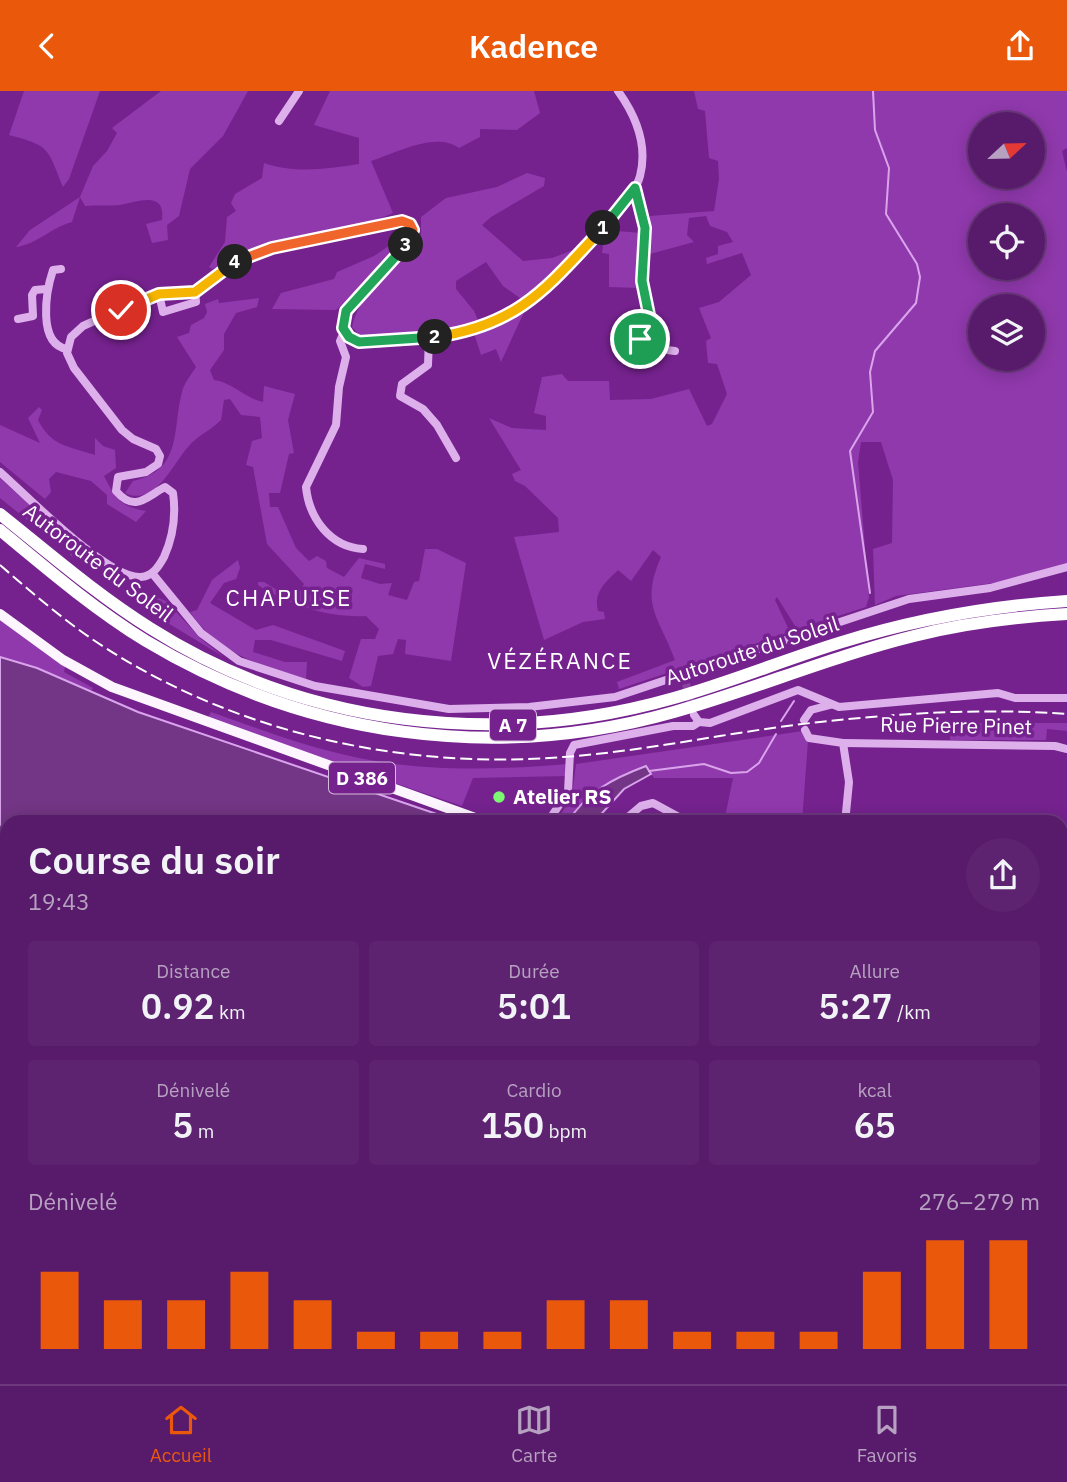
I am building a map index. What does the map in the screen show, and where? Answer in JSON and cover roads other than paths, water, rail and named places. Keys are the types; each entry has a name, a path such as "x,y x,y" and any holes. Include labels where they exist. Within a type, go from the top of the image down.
{"highway":[{"name":"Autoroute du Soleil","path":"0,514 128,613 220,666 317,702 397,719 444,724 536,724 610,713 675,698 907,623 983,609 1067,601"},
{"name":"Autoroute du Soleil","path":"0,530 110,617 214,678 314,715 394,732 444,737 537,737 612,727 677,712 914,636 1006,619 1067,614"}],"main road":[{"name":"D 386","path":"0,614 63,660 112,687 467,815"}],"street":[{"path":"279,121 299,91"},
{"path":"344,332 354,340 367,343 429,338 484,326 533,300 553,282 635,188 641,175 643,145 638,125 618,91"},
{"path":"635,188 645,228 642,281 649,315 640,341 643,347 675,351"},
{"path":"0,472 106,565 135,577 152,573 164,556 171,536 173,493 164,487 150,499 136,503 121,497 114,486 120,475 154,468 160,460 159,453 122,429 74,368 67,349 71,337 83,326 159,294 195,292 229,265 252,254 407,221 413,230 410,241 346,311 344,332 340,341 346,357 339,387 336,425 306,487 313,515 325,532 339,543 363,549"},
{"path":"61,269 53,270 46,289 50,339 56,346 67,349"},
{"path":"18,319 33,316 32,295 35,290 46,289"},
{"path":"159,294 163,312 196,302 195,292"},
{"path":"429,338 428,365 402,384 399,392 403,399 419,405 430,417 456,458"},
{"path":"152,573 213,644 239,661 315,686 449,709 529,708 615,697 685,679 909,599 990,588 1067,567"},
{"path":"552,815 568,792 570,753 574,745 680,725 693,726 697,719 724,720 798,690 830,705"},
{"path":"804,720 811,710 830,705 998,693 1015,698 1067,698"},
{"name":"Rue Pierre Pinet","path":"805,730 809,738 843,743 943,742 1055,746 1067,749"},
{"path":"843,743 849,782 846,815"},
{"path":"630,815 641,806 653,803 675,815"}],"waterway":[{"path":"870,593 850,451 873,412 870,372 875,351 916,303 920,277 917,264 886,214 889,168 875,130 873,91"},
{"path":"781,721 794,701"},
{"path":"649,771 704,764 731,773 747,772 759,763 776,734"}],"tunnel":[{"path":"686,684 693,711"}],"railway":[{"path":"0,565 92,639 145,671 200,699 258,721 318,738 378,750 440,757 563,757 881,716 943,712 1067,714"}],"place":[{"name":"Atelier RS","path":"499,797"}],"district":[{"name":"CHAPUISE","path":"289,598"},
{"name":"VÉZÉRANCE","path":"560,661"}]}
